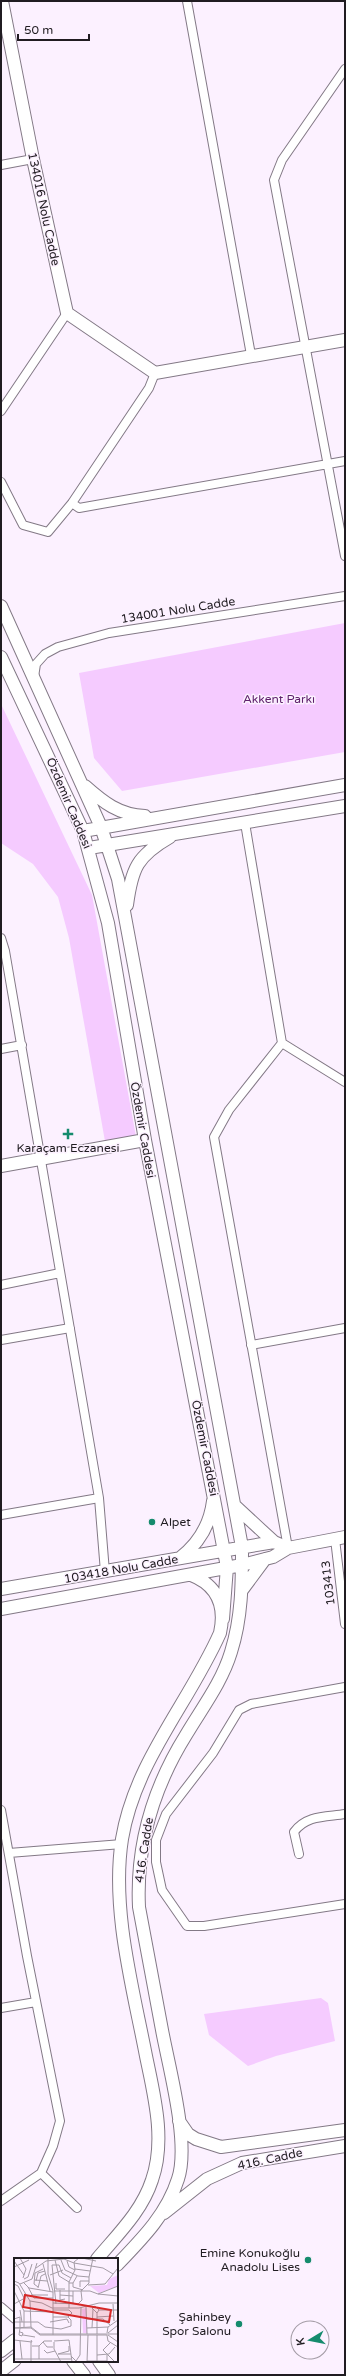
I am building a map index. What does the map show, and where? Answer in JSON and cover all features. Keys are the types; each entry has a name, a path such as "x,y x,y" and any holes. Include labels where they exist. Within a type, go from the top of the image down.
{"main road":[{"name":"134016 Nolu Cadde","path":"2,1 33,159 67,313"},
{"path":"67,313 155,373 251,355 345,340"},
{"name":"Özdemir Caddesi","path":"1,606 101,827 118,879 126,914 168,1158 242,1547"},
{"name":"Özdemir Caddesi","path":"1,657 83,831 89,848 108,923 145,1140 212,1482 227,1567 223,1619 214,1646 154,1748 128,1814 122,1844 121,1914 154,2098 158,2141 153,2178 141,2207 98,2258"},
{"path":"81,782 109,807 132,816 170,817"},
{"path":"83,831 170,817 345,785"},
{"path":"89,848 345,806"},
{"path":"126,914 130,881 138,860 150,849 176,834"},
{"path":"1,1166 145,1140"},
{"path":"180,1559 196,1544 208,1523 213,1503 212,1482"},
{"path":"235,1506 274,1542 288,1548"},
{"path":"1,1609 242,1565 273,1557 288,1548 340,1538"},
{"name":"103418 Nolu Cadde","path":"1,1589 274,1542"},
{"name":"416. Cadde","path":"118,2264 153,2228 161,2215 178,2179 181,2160 178,2120 139,1907 138,1876 145,1829 158,1787 185,1736 220,1677 231,1653 240,1617 242,1590 242,1547"},
{"path":"242,1590 265,1559"},
{"path":"190,1575 205,1582 215,1593 221,1606 223,1619"},
{"path":"178,2120 188,2134 196,2139 221,2147 345,2130"},
{"name":"416. Cadde","path":"161,2215 207,2179 236,2165 259,2159 345,2146"},
{"path":"1,2351 14,2341"},
{"path":"1,2371 14,2361"},
{"path":"74,2362 84,2375"}],"street":[{"path":"187,1 251,355"},
{"path":"345,69 282,160 274,180 345,556"},
{"path":"1,165 33,159"},
{"path":"1,411 67,313"},
{"path":"1,482 23,525 48,532 72,503 149,388 155,373"},
{"path":"72,503 79,508 345,461"},
{"name":"134001 Nolu Cadde","path":"34,678 36,664 45,654 58,647 109,633 345,596"},
{"path":"245,823 282,1043 229,1110 214,1137 288,1548"},
{"path":"1,938 6,951 99,1498 105,1572"},
{"path":"282,1043 345,1082"},
{"path":"1,1049 22,1045"},
{"path":"1,1285 60,1273"},
{"path":"1,1340 70,1328"},
{"path":"251,1345 345,1328"},
{"path":"1,1515 99,1498"},
{"name":"103413","path":"340,1538 345,1624"},
{"path":"345,1687 251,1704 239,1710 213,1753 166,1814 156,1840 156,1855 162,1890 187,1926 204,1926 345,1904"},
{"path":"1,1810 36,2002 60,2121 53,2146 41,2173 1,2201"},
{"path":"298,1854 294,1832 300,1824 313,1818 345,1814"},
{"path":"9,1853 122,1844"},
{"path":"1,2008 36,2002"},
{"path":"41,2173 77,2208"},
{"path":"1,2307 14,2318"}],"green space":[{"name":"Akkent Parkı","path":"345,623 345,752 122,791 94,758 79,673"},
{"path":"1,704 92,895 137,1142 106,1147 69,938 58,897 33,864 1,843"},
{"path":"321,1998 328,2003 335,2041 276,2056 248,2066 209,2035 204,2014"}],"place":[{"name":"Karaçam Eczanesi","path":"68,1134"},
{"name":"Alpet","path":"152,1522"},
{"name":"Emine Konukoğlu Anadolu Lises","path":"308,2260"},
{"name":"Şahinbey Spor Salonu","path":"239,2324"}]}
